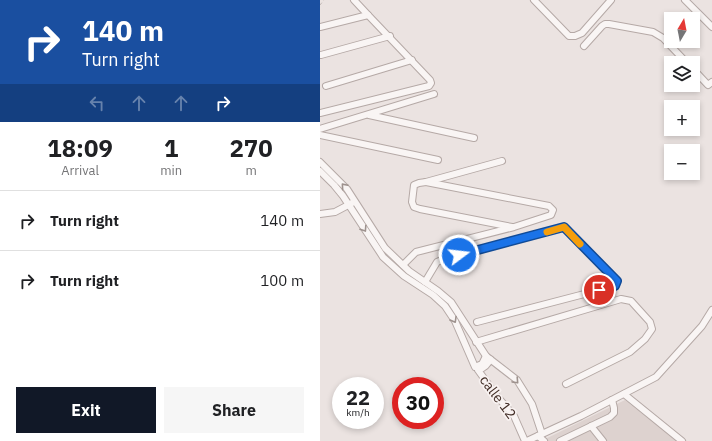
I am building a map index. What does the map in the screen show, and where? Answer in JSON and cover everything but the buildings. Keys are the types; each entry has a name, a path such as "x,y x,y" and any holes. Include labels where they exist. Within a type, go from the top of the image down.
{"street":[{"path":"320,114 429,86 431,83 430,80 390,36 354,0"},
{"path":"534,0 569,36 575,36 582,33 611,0"},
{"path":"685,0 712,27"},
{"path":"320,27 368,15"},
{"path":"584,46 602,26 609,24 653,32 663,38 680,56"},
{"path":"320,56 390,36"},
{"path":"326,86 412,60"},
{"path":"700,75 711,85"},
{"path":"320,129 434,94"},
{"path":"368,115 474,138"},
{"path":"320,135 438,160"},
{"path":"502,160 414,185 412,202 414,207 514,227"},
{"path":"320,162 347,189 385,248 409,271 425,282 436,293 455,322 475,367 482,364 488,358 451,302 436,293 404,276 383,257 343,196 320,171"},
{"path":"403,265 416,252 514,227 551,215 553,210 549,206 426,182"},
{"path":"320,214 335,212 355,201"},
{"path":"425,282 437,262 444,259 564,227 617,281 615,286 477,322"},
{"path":"404,276 409,271"},
{"path":"476,342 621,299 631,301 650,322 652,329 646,339 630,352 566,384"},
{"path":"526,441 612,400 656,377 702,326 712,310"},
{"name":"calle 12","path":"488,358 517,380 532,404 540,435"},
{"name":"calle 12","path":"488,358 489,363 484,368 478,370 496,395 514,416 526,441"},
{"path":"624,394 682,441"},
{"path":"560,441 610,417 614,413 612,400"},
{"path":"591,426 603,441"},
{"path":"540,435 544,441"}],"path":[{"path":"320,5 324,0"}],"shaded area":[{"path":"625,400 677,441 541,441"}],"slow traffic":[{"path":"547,232 564,227 580,244"}],"route":[{"path":"459,255 564,227 617,281 615,286 599,290"}]}
